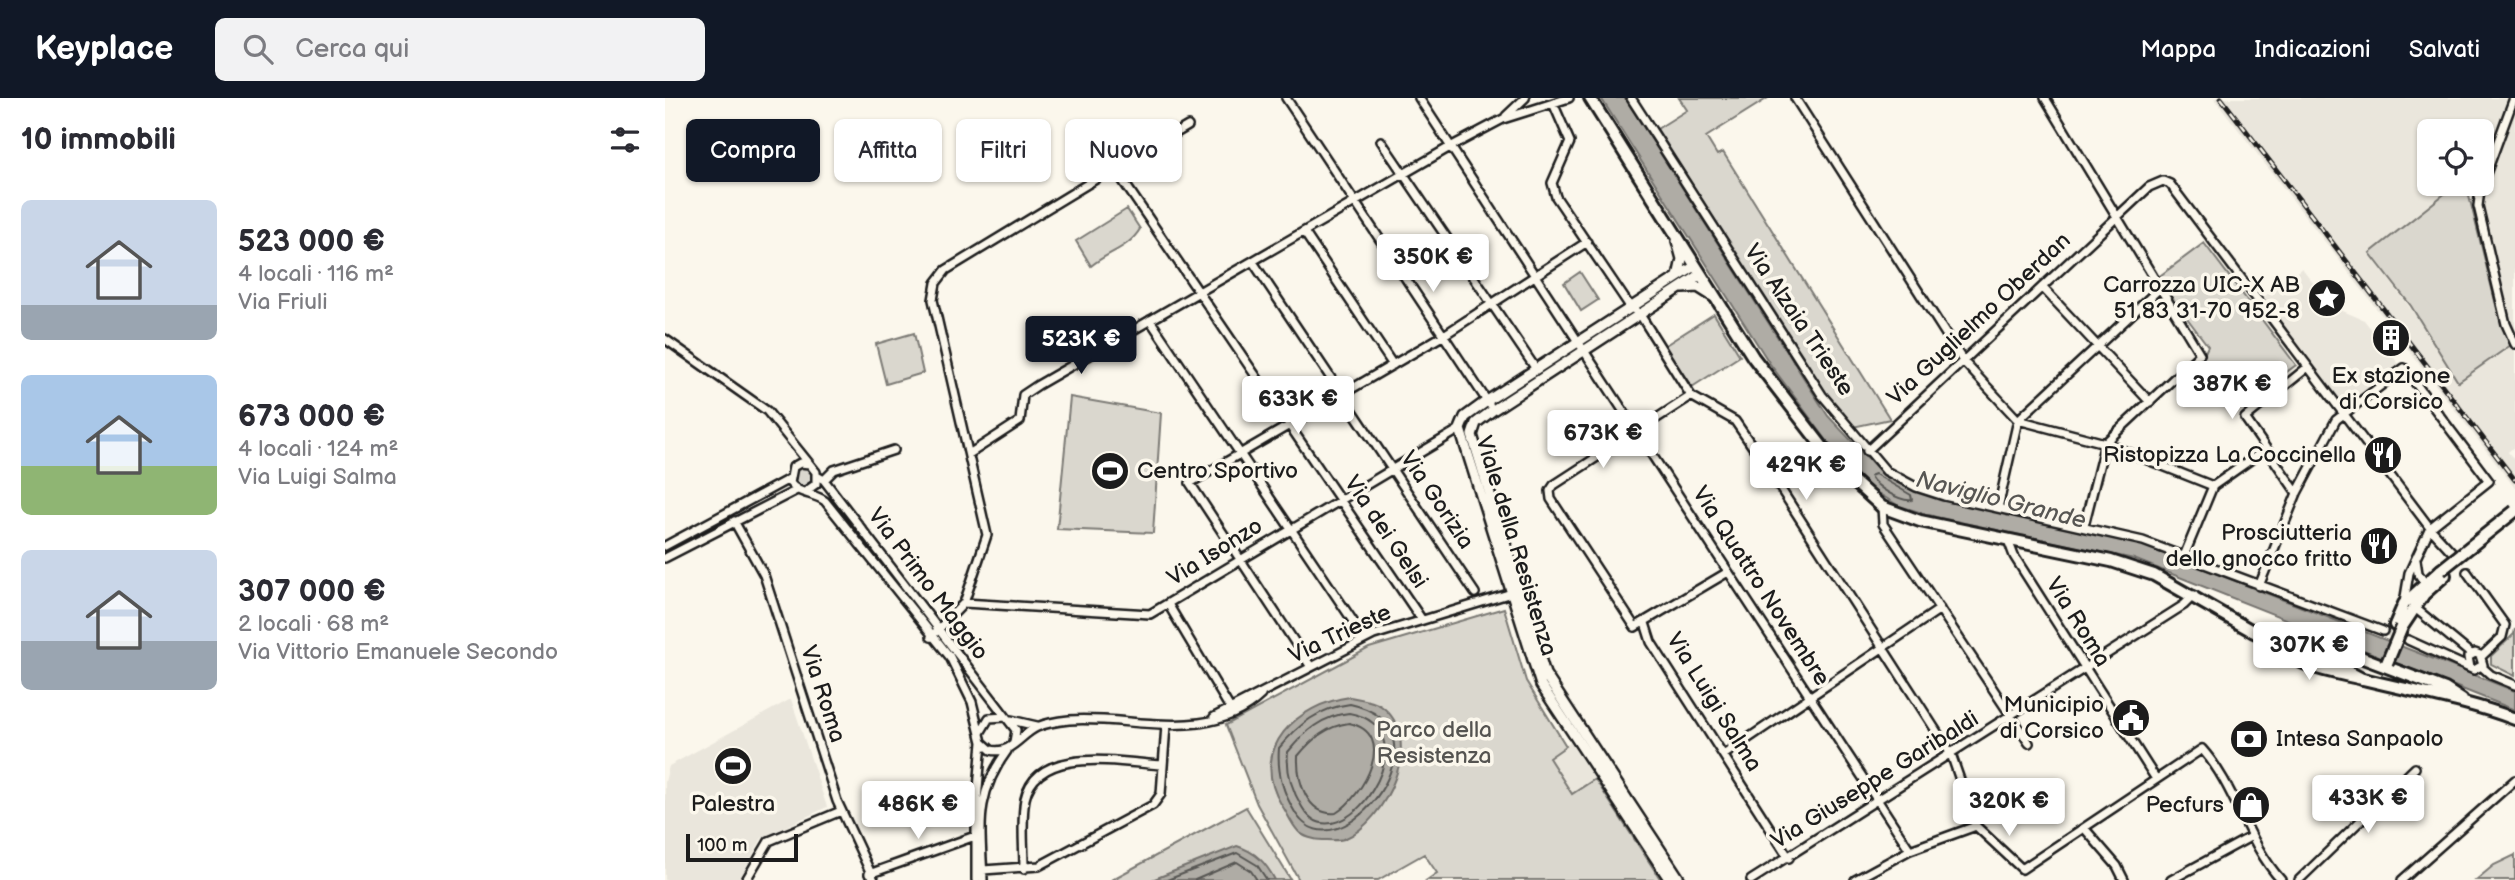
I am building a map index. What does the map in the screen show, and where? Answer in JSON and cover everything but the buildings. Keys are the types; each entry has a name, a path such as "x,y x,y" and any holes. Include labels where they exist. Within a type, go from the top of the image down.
{"main road":[{"path":"1590,98 1753,357 1838,467 1882,507 1920,521 2132,567 2194,595 2307,664 2468,704 2515,719"},
{"path":"2409,606 2515,511"},
{"path":"2383,663 2398,626 2424,582 2443,573 2515,520"},
{"path":"2278,644 2311,639 2383,663 2445,689 2468,704"}],"street":[{"path":"1286,98 1490,405"},
{"name":"Via Quattro Novembre","path":"1419,98 1910,850"},
{"path":"1503,118 1525,98"},
{"path":"969,454 1020,421 1023,395 1503,118 1569,98"},
{"name":"Via Alzaia Trieste","path":"1631,98 1822,395 1867,451 1887,471 1916,487 2143,541 2383,631"},
{"path":"1795,98 1963,361 2018,420 2105,443 2213,486"},
{"path":"2045,98 2200,354 2105,443 2084,526"},
{"path":"2514,98 2480,190 2478,206 2506,324 2515,344"},
{"path":"1553,103 1570,142 1552,183 1553,190 1691,396 1735,421 1951,754 1976,826 2022,869 2202,749 2226,783 2263,857 2281,880"},
{"path":"1182,130 1188,126"},
{"path":"1381,141 1536,369"},
{"path":"932,637 964,603 987,534 933,300 936,283 946,270 1090,182"},
{"name":"Via dei Gelsi","path":"1124,182 1422,620"},
{"name":"Via Guglielmo Oberdan","path":"1867,451 2155,182 2170,184 2308,367"},
{"path":"1304,232 1393,365"},
{"path":"1674,233 1682,255 1678,277"},
{"path":"1311,667 1190,483 1444,335 1587,242"},
{"name":"Via Gorizia","path":"1252,262 1475,593"},
{"name":"Viale della Resistenza","path":"1670,880 1545,674 1461,429 1465,417 1490,405 1635,311 1678,277 1697,270"},
{"name":"Viale della Resistenza","path":"1635,311 1678,289 1697,270"},
{"path":"1678,289 1698,287 1715,297"},
{"path":"2042,287 2150,402"},
{"path":"1998,508 2018,420 2159,289"},
{"path":"1150,320 1365,639"},
{"path":"665,339 759,405 821,478"},
{"name":"Viale della Resistenza","path":"1515,592 1473,440 1476,423 1490,405 1536,369 1581,346"},
{"path":"2297,494 2247,422 2247,414 2308,367 2430,528 2453,554"},
{"path":"2259,586 2297,494 2336,420 2343,412 2404,368 2490,481 2430,528 2409,573 2409,606 2471,654 2482,656"},
{"name":"Via Luigi Salma","path":"1691,396 1554,485 1550,491 1551,499 1636,627 1645,623 1651,642 1789,858"},
{"name":"Via Isonzo","path":"964,603 1150,614 1461,429"},
{"path":"665,546 789,479 796,465 791,441"},
{"path":"2184,556 2213,486 2266,449"},
{"path":"665,558 797,490 806,491 834,470 894,450"},
{"path":"796,465 809,464"},
{"name":"Via Primo Maggio","path":"821,478 1008,718"},
{"path":"789,479 797,490"},
{"name":"Via Primo Maggio","path":"806,491 825,501 947,654 960,675 981,737"},
{"path":"1882,507 1883,524 2029,743"},
{"name":"Via Roma","path":"734,521 764,575 837,801 872,877"},
{"name":"Via Roma","path":"2008,540 2014,556 2156,779"},
{"path":"2014,556 2025,543"},
{"path":"2416,559 2418,573 2424,582"},
{"path":"1645,623 1728,572"},
{"path":"2467,572 2505,625 2502,637 2482,656 2482,667"},
{"name":"Via Trieste","path":"1008,718 1038,726 1081,720 1166,725 1202,723 1231,711 1365,639 1515,592"},
{"name":"Via Giuseppe Garibaldi","path":"1751,880 2185,605 2194,595"},
{"path":"1168,604 1231,711"},
{"path":"1725,754 1940,609"},
{"path":"2408,640 2470,668 2482,667 2491,675 2515,685"},
{"path":"2470,668 2467,660 2471,654"},
{"path":"977,880 975,836 981,737 989,718 1008,718 1016,730 1010,748 995,766 983,795 983,880"},
{"path":"983,870 1024,869 1051,861 1153,804 1161,794 1166,725"},
{"name":"Via Trieste","path":"1010,748 1038,726"},
{"path":"981,737 995,752 1010,748"},
{"path":"1024,869 1024,808 1030,786 1049,767 1073,760 1163,765"},
{"name":"Viale della Resistenza","path":"1597,763 1680,880"},
{"path":"2299,880 2415,768"},
{"path":"2402,880 2515,780"},
{"path":"746,880 769,841 841,811"},
{"path":"1855,880 1910,850 1976,826"},
{"path":"2085,829 2117,866 2124,880"},
{"path":"872,877 975,836"},
{"path":"2171,880 2252,836"}],"shaded area":[{"path":"2214,98 2510,98 2494,140 2494,119 2417,119 2417,196 2442,196 2370,254 2463,379 2511,345 2515,351 2515,446 2508,452 2515,461 2515,488"},
{"path":"2515,111 2515,334 2482,201 2484,196 2494,196 2494,168"},
{"path":"2302,268 2334,310 2338,309 2364,320 2402,368 2344,408 2261,299"},
{"path":"791,699 827,807 762,838 739,880 665,880 665,782 669,766"},
{"path":"1570,742 1595,779 1572,794 1549,758"}],"green space":[{"path":"1679,98 1768,98 1706,137 1717,155 1723,152 1890,419 1853,427 1825,394 1657,129 1687,110"},
{"path":"2442,196 2469,196 2497,309 2511,345 2458,382 2411,306 2370,253"},
{"path":"1127,209 1140,229 1124,245 1091,266 1076,241"},
{"path":"2204,243 2296,365 2235,411 2201,361 2208,346 2157,278"},
{"path":"1580,272 1598,300 1581,311 1564,283"},
{"path":"1714,314 1740,356 1692,387 1664,346"},
{"path":"914,333 923,373 886,384 876,344"},
{"name":"Centro Sportivo","path":"1070,397 1161,413 1153,533 1057,529"},
{"path":"803,467 810,470 813,477 810,484 803,487 796,484 793,477 796,470"},
{"name":"Parco della Resistenza","path":"1504,608 1526,681 1566,746 1549,758 1572,794 1595,779 1661,880 1427,880 1437,873 1424,854 1378,880 1299,880 1257,804 1226,725 1369,648"},
{"path":"2515,629 2515,676 2491,664 2491,656 2514,634"},
{"path":"1246,807 1291,880 1111,880"},
{"path":"2515,855 2515,880 2476,880 2494,865"}],"water":[{"path":"1601,98 1625,98 1828,416 1876,467 1913,488 2144,545 2515,691 2515,710 2134,559 1936,517 1899,506 1868,487 1846,466 1770,364"},
{"path":"1350,697 1378,704 1394,720 1400,738 1400,758 1395,778 1374,816 1359,830 1342,840 1313,839 1296,828 1272,784 1271,765 1275,747 1284,732 1297,719 1331,701"},
{"path":"1237,846 1260,859 1275,880 1152,880"}],"tunnel":[{"path":"2383,631 2402,638"}],"railway":[{"path":"2221,98 2515,480"}],"place":[{"name":"Carrozza UIC-X AB 51 83 31-70 952-8","path":"2327,298"},
{"name":"Ex stazione di Corsico","path":"2391,338"},
{"name":"Ristopizza La Coccinella","path":"2383,455"},
{"name":"Centro Sportivo","path":"1110,471"},
{"name":"Prosciutteria dello gnocco fritto","path":"2379,546"},
{"name":"Municipio di Corsico","path":"2131,718"},
{"name":"Intesa Sanpaolo","path":"2249,739"},
{"name":"Palestra","path":"733,766"},
{"name":"Pecfurs","path":"2251,805"}],"water label":[{"name":"Naviglio Grande","path":"2001,500"}]}
